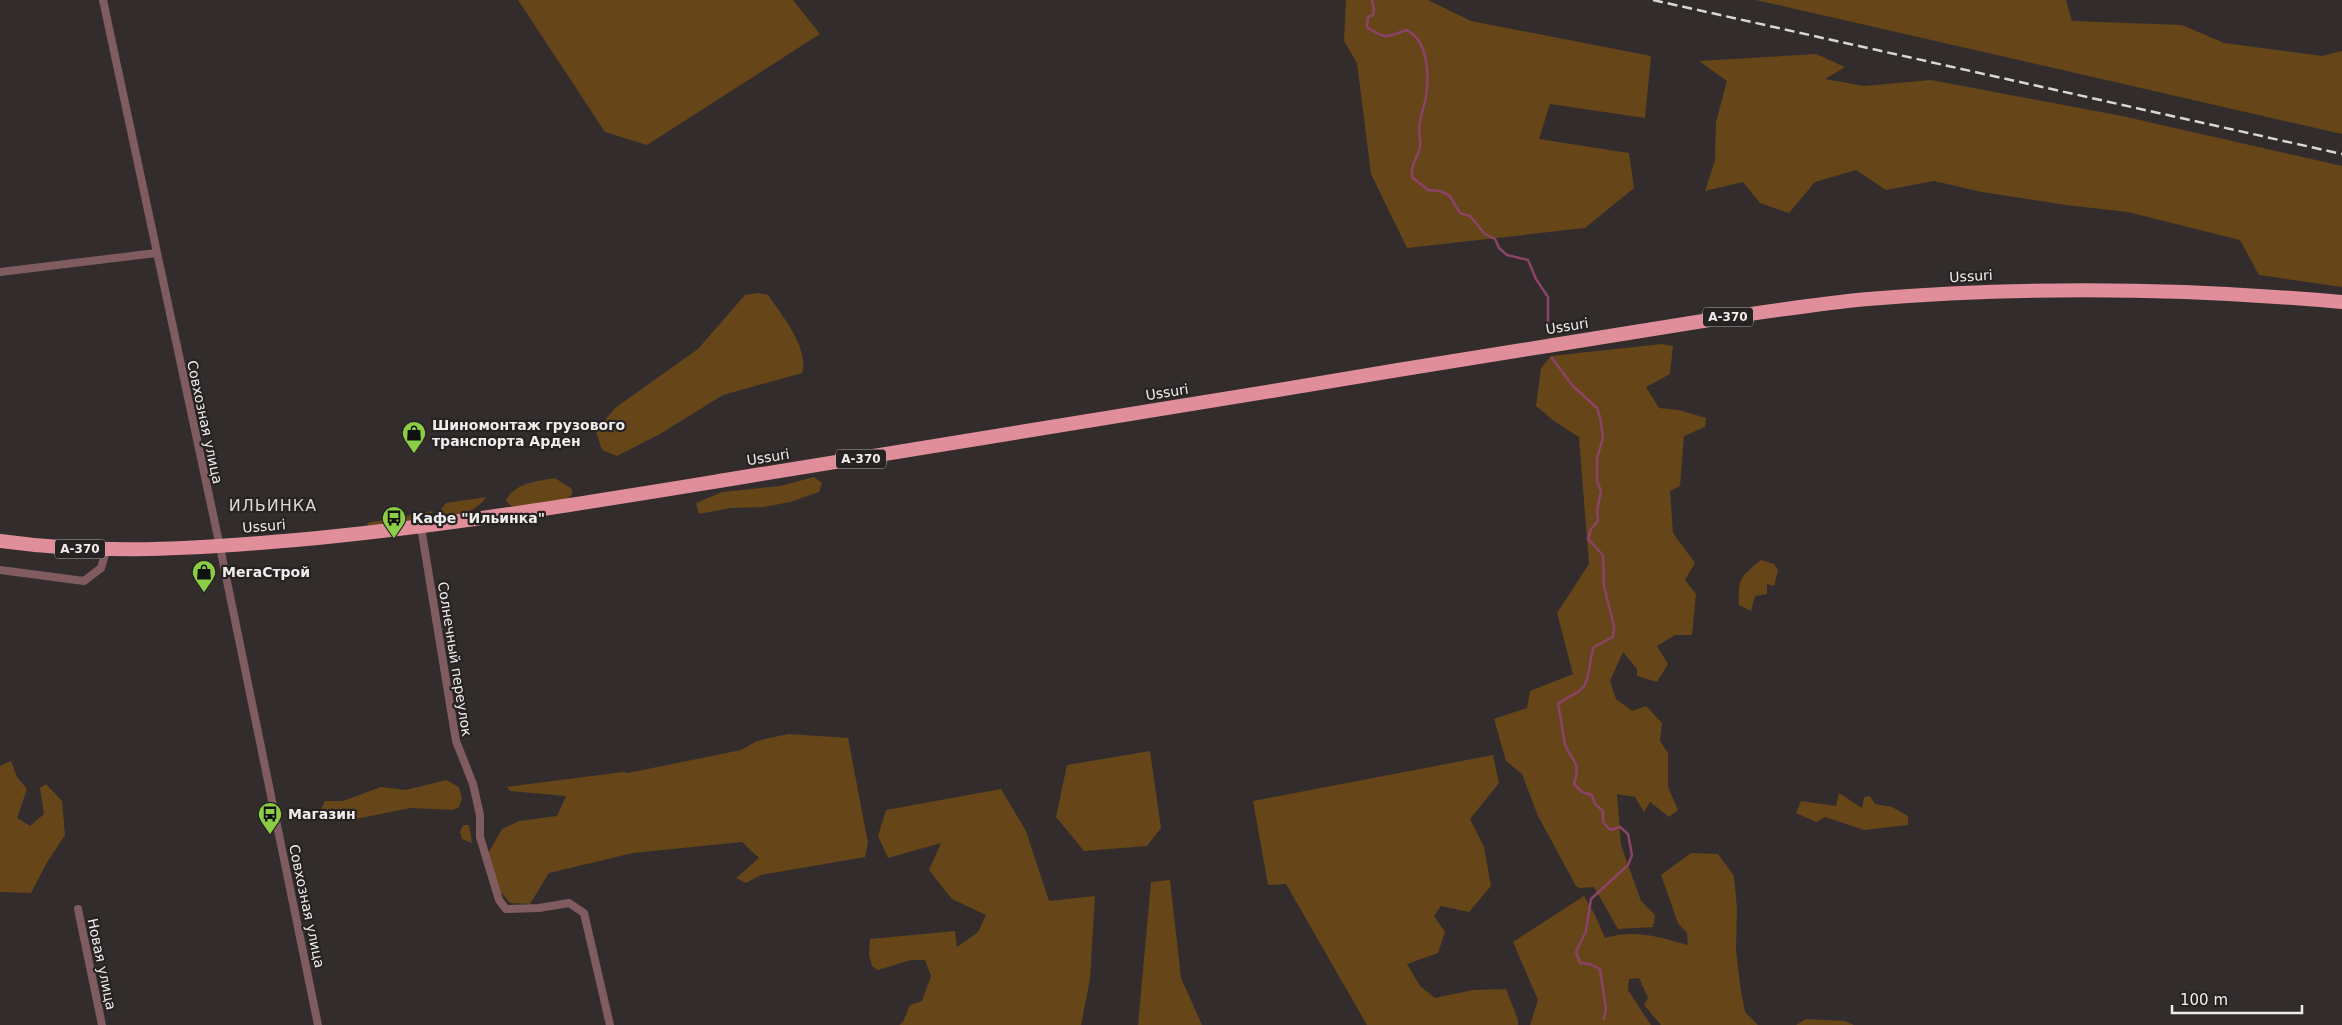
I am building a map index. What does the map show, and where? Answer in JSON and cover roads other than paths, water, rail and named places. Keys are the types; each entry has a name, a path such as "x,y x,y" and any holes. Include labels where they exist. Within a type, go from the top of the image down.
{"highway":[{"name":"Ussuri","path":"0,541 50,548 106,551 220,546 421,527 976,440 1660,328 1862,300 1961,292 2056,289 2149,291 2342,302"}],"street":[{"name":"Совхозная улица","path":"104,0 156,253 220,546 318,1025"},
{"path":"0,272 156,253"},
{"name":"Солнечный переулок","path":"421,527 456,741 473,784 480,815 480,837 499,900 506,909 539,908 569,903 584,913 610,1025"},
{"path":"0,570 84,581 101,568 106,551"},
{"name":"Новая улица","path":"78,909 102,1025"}],"waterway":[{"path":"1372,0 1374,10 1373,15 1368,17 1367,27 1378,34 1386,36 1406,30 1414,35 1419,42 1426,59 1426,97 1419,128 1420,147 1413,164 1412,177 1428,190 1440,191 1449,195 1460,213 1470,216 1485,234 1495,239 1499,248 1507,255 1528,260 1536,279 1548,297 1548,328"},
{"path":"1552,358 1573,386 1597,408 1603,438 1597,458 1597,481 1601,491 1597,511 1598,521 1591,529 1588,539 1603,555 1604,586 1614,626 1613,637 1594,647 1588,677 1582,689 1558,704 1565,744 1576,765 1577,770 1574,784 1582,792 1592,795 1595,804 1603,811 1603,822 1610,830 1620,827 1628,834 1632,855 1628,865 1591,899 1586,931 1576,952 1580,963 1590,964 1600,969 1606,1009 1604,1019"}],"railway":[{"path":"1653,0 2342,154"}],"place":[{"name":"Шиномонтаж грузового транспорта Арден","path":"414,454"},
{"name":"Кафе \"Ильинка\"","path":"394,539"},
{"name":"МегаСтрой","path":"204,593"},
{"name":"Магазин","path":"270,835"}],"district":[{"name":"ИЛЬИНКА","path":"273,505"}]}
